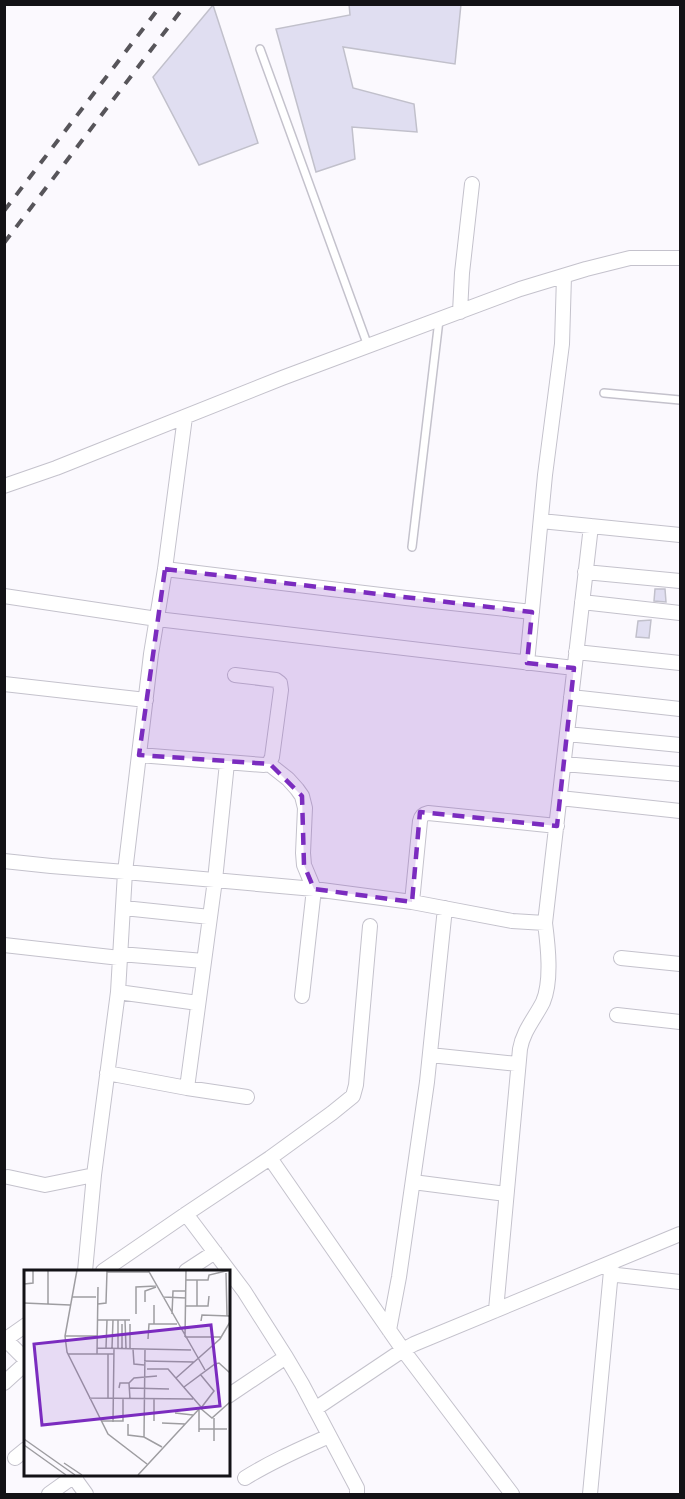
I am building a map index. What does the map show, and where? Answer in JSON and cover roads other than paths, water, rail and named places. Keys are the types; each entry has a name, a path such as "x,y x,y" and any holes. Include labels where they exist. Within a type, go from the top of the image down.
{"street":[{"path":"460,312 472,184"},
{"path":"4,486 520,289 630,258 681,258"},
{"path":"526,663 563,332 564,276"},
{"path":"85,1270 94,1175 118,992 125,872 152,645 165,570 185,417"},
{"path":"541,521 681,535"},
{"path":"496,1310 521,1040 546,992 548,968 545,923 591,526"},
{"path":"165,570 532,612"},
{"path":"585,572 681,581"},
{"path":"4,596 157,619 574,668"},
{"path":"582,602 681,613"},
{"path":"576,652 681,663"},
{"path":"235,675 276,680 280,683 272,757 269,764"},
{"path":"4,684 146,700"},
{"path":"571,697 681,709"},
{"path":"567,734 681,745"},
{"path":"139,756 269,764 288,779 302,796 306,819 304,865 314,889 302,996"},
{"path":"187,1088 215,880 227,763"},
{"path":"564,764 681,774"},
{"path":"560,798 681,811"},
{"path":"412,902 420,821 424,814 557,826"},
{"path":"4,861 314,889 412,902 501,919 545,923"},
{"path":"124,908 210,917"},
{"path":"389,1330 398,1286 430,1055 445,908"},
{"path":"104,1270 270,1158 353,1096 370,926"},
{"path":"4,945 204,961"},
{"path":"621,958 681,964"},
{"path":"118,992 198,1003"},
{"path":"617,1015 681,1022"},
{"path":"430,1055 518,1064"},
{"path":"107,1074 247,1097"},
{"path":"270,1158 402,1350 512,1494"},
{"path":"8,1177 45,1185 94,1175"},
{"path":"413,1182 506,1194"},
{"path":"186,1214 228,1270"},
{"path":"315,1409 402,1350 496,1310 609,1268 681,1234"},
{"path":"188,1270 215,1252"},
{"path":"609,1268 617,1275 681,1282"},
{"path":"590,1494 609,1268"},
{"path":"230,1273 302,1384 357,1488 357,1494"},
{"path":"24,1326 5,1338 24,1359"},
{"path":"230,1395 286,1358"},
{"path":"4,1383 24,1363"},
{"path":"245,1478 264,1466 330,1436"},
{"path":"15,1458 24,1451"},
{"path":"49,1494 75,1475 86,1494"}],"lane":[{"path":"260,49 368,346"},
{"path":"412,547 439,320"},
{"path":"604,393 681,400"}],"railway":[{"path":"4,211 162,4"},
{"path":"4,243 186,4"}]}
